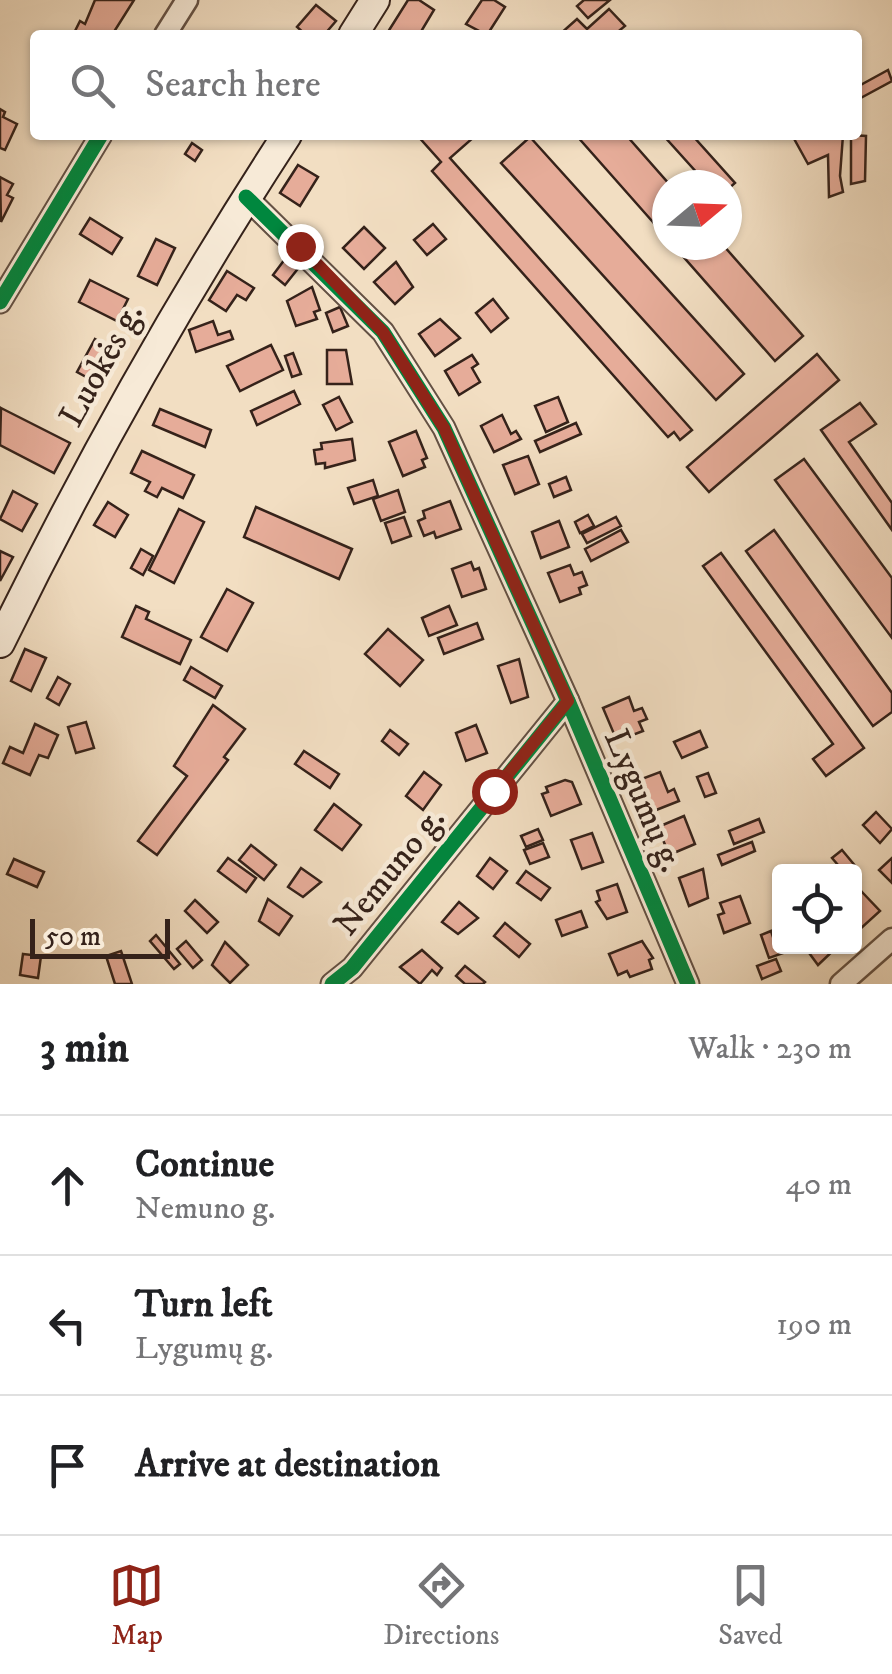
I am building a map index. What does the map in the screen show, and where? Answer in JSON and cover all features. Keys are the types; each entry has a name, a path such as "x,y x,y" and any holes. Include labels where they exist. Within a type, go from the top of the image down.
{"main road":[{"path":"355,30 375,0"},
{"name":"Luokės g.","path":"0,643 112,422 284,140"}],"street":[{"path":"168,30 188,0"},
{"path":"0,302 98,140"},
{"name":"Lygumų g.","path":"246,198 300,246 393,348 444,428 568,701 688,984"},
{"name":"Nemuno g.","path":"332,984 352,968 568,701"},
{"path":"842,984 892,939"}],"building":[{"path":"95,0 134,0 115,30 76,30 80,21 85,24"},
{"path":"408,0 419,0 434,10 422,30 389,30"},
{"path":"482,0 494,0 505,7 490,30 477,30 466,24"},
{"path":"584,0 610,0 588,18 577,6"},
{"path":"316,5 336,21 328,30 297,27"},
{"path":"609,9 625,26 620,30 565,30 577,19 587,29"},
{"path":"888,70 892,81 862,97 862,84"},
{"path":"0,109 5,112 3,117 17,124 5,150 0,148"},
{"path":"866,136 865,181 851,184 851,140"},
{"path":"421,140 471,140 450,158 692,430 680,440 674,432 668,437 432,171 441,162"},
{"path":"527,140 533,140 744,374 716,400 501,163"},
{"path":"580,140 630,140 657,170 652,170 652,221"},
{"path":"668,140 696,140 723,170 694,170"},
{"path":"795,140 843,140 843,192 829,197 828,155 808,164"},
{"path":"192,143 202,150 195,161 185,154"},
{"path":"298,165 318,177 300,206 280,193"},
{"path":"0,177 13,184 7,195 13,198 1,222"},
{"path":"90,218 122,238 112,254 80,234"},
{"path":"433,224 446,239 427,255 414,240"},
{"path":"364,227 385,248 364,269 343,248"},
{"path":"156,239 175,248 157,285 138,276"},
{"path":"291,251 304,261 285,285 273,275"},
{"path":"686,260 736,260 803,336 775,361"},
{"path":"396,262 413,287 395,304 374,282"},
{"path":"227,271 254,288 246,300 237,295 226,311 209,300"},
{"path":"90,280 128,299 117,321 79,302"},
{"path":"312,287 320,310 314,312 317,319 296,326 287,301"},
{"path":"493,299 508,318 491,332 476,313"},
{"path":"340,307 348,326 333,332 326,313"},
{"path":"440,319 460,338 435,356 419,334"},
{"path":"213,321 218,335 230,331 233,339 196,352 189,330"},
{"path":"95,339 119,352 101,385 77,372"},
{"path":"271,345 283,370 240,391 227,366"},
{"path":"327,350 346,350 352,384 327,384"},
{"path":"293,353 301,374 292,377 285,356"},
{"path":"817,354 839,380 709,492 687,467"},
{"path":"472,355 478,364 472,368 480,382 459,395 445,371"},
{"path":"294,391 300,404 257,425 251,411"},
{"path":"339,397 352,422 336,430 323,405"},
{"path":"558,397 568,422 546,432 535,406"},
{"path":"860,403 876,424 849,442 892,503 892,530 821,430"},
{"path":"1,408 70,443 54,473 0,445"},
{"path":"160,409 211,430 205,447 153,425"},
{"path":"502,415 511,434 516,431 521,439 494,452 481,426"},
{"path":"576,423 581,434 540,452 535,441"},
{"path":"416,431 427,458 422,460 425,467 403,476 389,442"},
{"path":"352,439 355,460 325,468 325,463 316,464 314,450 322,449 321,443"},
{"path":"142,451 194,475 183,498 162,488 157,497 145,491 150,482 131,473"},
{"path":"528,456 539,484 515,494 503,465"},
{"path":"804,459 892,578 892,638 775,480"},
{"path":"566,477 571,490 554,497 549,484"},
{"path":"373,480 378,496 354,504 348,488"},
{"path":"398,490 405,512 381,521 373,499"},
{"path":"13,491 37,504 22,531 0,519"},
{"path":"450,501 461,529 436,538 434,532 424,536 418,521 425,518 423,511"},
{"path":"108,502 128,515 115,537 94,525"},
{"path":"256,507 352,549 339,579 244,537"},
{"path":"179,509 204,522 174,583 149,570"},
{"path":"588,515 594,526 580,533 575,522"},
{"path":"404,517 411,536 392,543 385,523"},
{"path":"616,517 621,526 587,543 582,534"},
{"path":"559,521 569,547 541,558 532,532"},
{"path":"621,530 628,542 591,561 585,549"},
{"path":"774,530 892,693 892,712 873,726 746,551"},
{"path":"141,549 153,556 143,575 131,568"},
{"path":"0,551 13,557 0,581"},
{"path":"721,553 864,748 826,776 813,759 833,744 703,566"},
{"path":"471,562 474,570 479,568 486,589 462,597 452,569"},
{"path":"570,565 574,575 582,572 587,585 579,588 581,594 560,602 548,573"},
{"path":"227,589 253,603 227,651 201,637"},
{"path":"136,606 149,612 146,619 191,640 180,664 122,637"},
{"path":"449,606 457,625 429,636 422,618"},
{"path":"477,623 483,639 444,654 438,638"},
{"path":"388,629 423,660 400,686 365,654"},
{"path":"25,649 46,658 31,691 11,681"},
{"path":"519,659 528,697 511,703 498,666"},
{"path":"191,667 222,686 215,698 184,680"},
{"path":"58,677 70,684 59,705 47,698"},
{"path":"629,697 634,711 642,708 647,719 639,722 643,731 617,741 603,708"},
{"path":"213,705 245,729 224,757 228,760 157,855 138,841 187,776 174,766"},
{"path":"86,722 94,748 76,753 68,727"},
{"path":"35,724 58,735 48,758 39,755 30,775 3,763 10,747 23,753"},
{"path":"476,725 487,753 466,761 456,733"},
{"path":"390,730 408,744 399,755 382,741"},
{"path":"700,731 707,747 682,758 674,742"},
{"path":"304,751 339,774 330,788 295,764"},
{"path":"424,772 441,785 423,810 406,796"},
{"path":"660,772 668,792 674,789 679,801 651,812 639,780"},
{"path":"708,773 716,793 705,797 697,777"},
{"path":"565,780 572,782 581,804 551,816 542,794 548,792 546,787"},
{"path":"334,804 361,825 342,850 315,830"},
{"path":"876,812 892,829 880,843 863,825"},
{"path":"684,816 695,844 669,855 658,827"},
{"path":"759,819 764,832 734,844 729,831"},
{"path":"538,829 543,840 526,847 521,836"},
{"path":"592,833 603,862 582,869 571,840"},
{"path":"752,842 755,851 722,865 718,855"},
{"path":"543,843 549,857 530,864 524,850"},
{"path":"251,845 276,865 264,880 239,860"},
{"path":"842,850 854,864 837,864 832,858"},
{"path":"228,858 256,878 246,892 218,871"},
{"path":"490,858 507,871 493,889 477,876"},
{"path":"892,858 892,883 879,870"},
{"path":"14,859 44,872 37,887 7,874"},
{"path":"301,868 321,882 303,897 288,887"},
{"path":"703,869 708,898 689,906 679,878"},
{"path":"526,871 550,888 541,900 517,883"},
{"path":"617,884 627,912 607,919 596,902 600,900 597,891"},
{"path":"862,892 880,911 862,927"},
{"path":"740,896 750,923 724,933 718,915 724,913 720,903"},
{"path":"268,899 292,916 279,935 259,921"},
{"path":"195,900 218,922 207,933 185,911"},
{"path":"459,902 478,918 458,934 442,922"},
{"path":"581,911 587,927 562,936 556,920"},
{"path":"505,923 530,944 519,957 494,936"},
{"path":"771,931 772,954 780,954 769,958 761,935"},
{"path":"156,935 180,964 174,969 150,941"},
{"path":"186,941 202,960 193,968 177,949"},
{"path":"642,941 653,958 649,960 652,969 630,977 627,971 618,975 609,954"},
{"path":"225,942 248,965 230,983 212,965"},
{"path":"422,950 442,968 437,975 432,970 420,984 400,967"},
{"path":"121,951 132,984 115,984 106,956"},
{"path":"23,954 41,956 38,978 20,975"},
{"path":"810,954 830,954 818,965"},
{"path":"776,959 781,971 762,979 757,966"},
{"path":"465,966 485,982 465,984 456,976"}],"cycle path":[{"path":"0,302 98,140"},
{"path":"246,197 383,332 444,428 568,701 688,984"},
{"path":"332,984 352,968 568,701"}],"route":[{"path":"300,246 383,332 444,428 568,701 494,791"}]}
